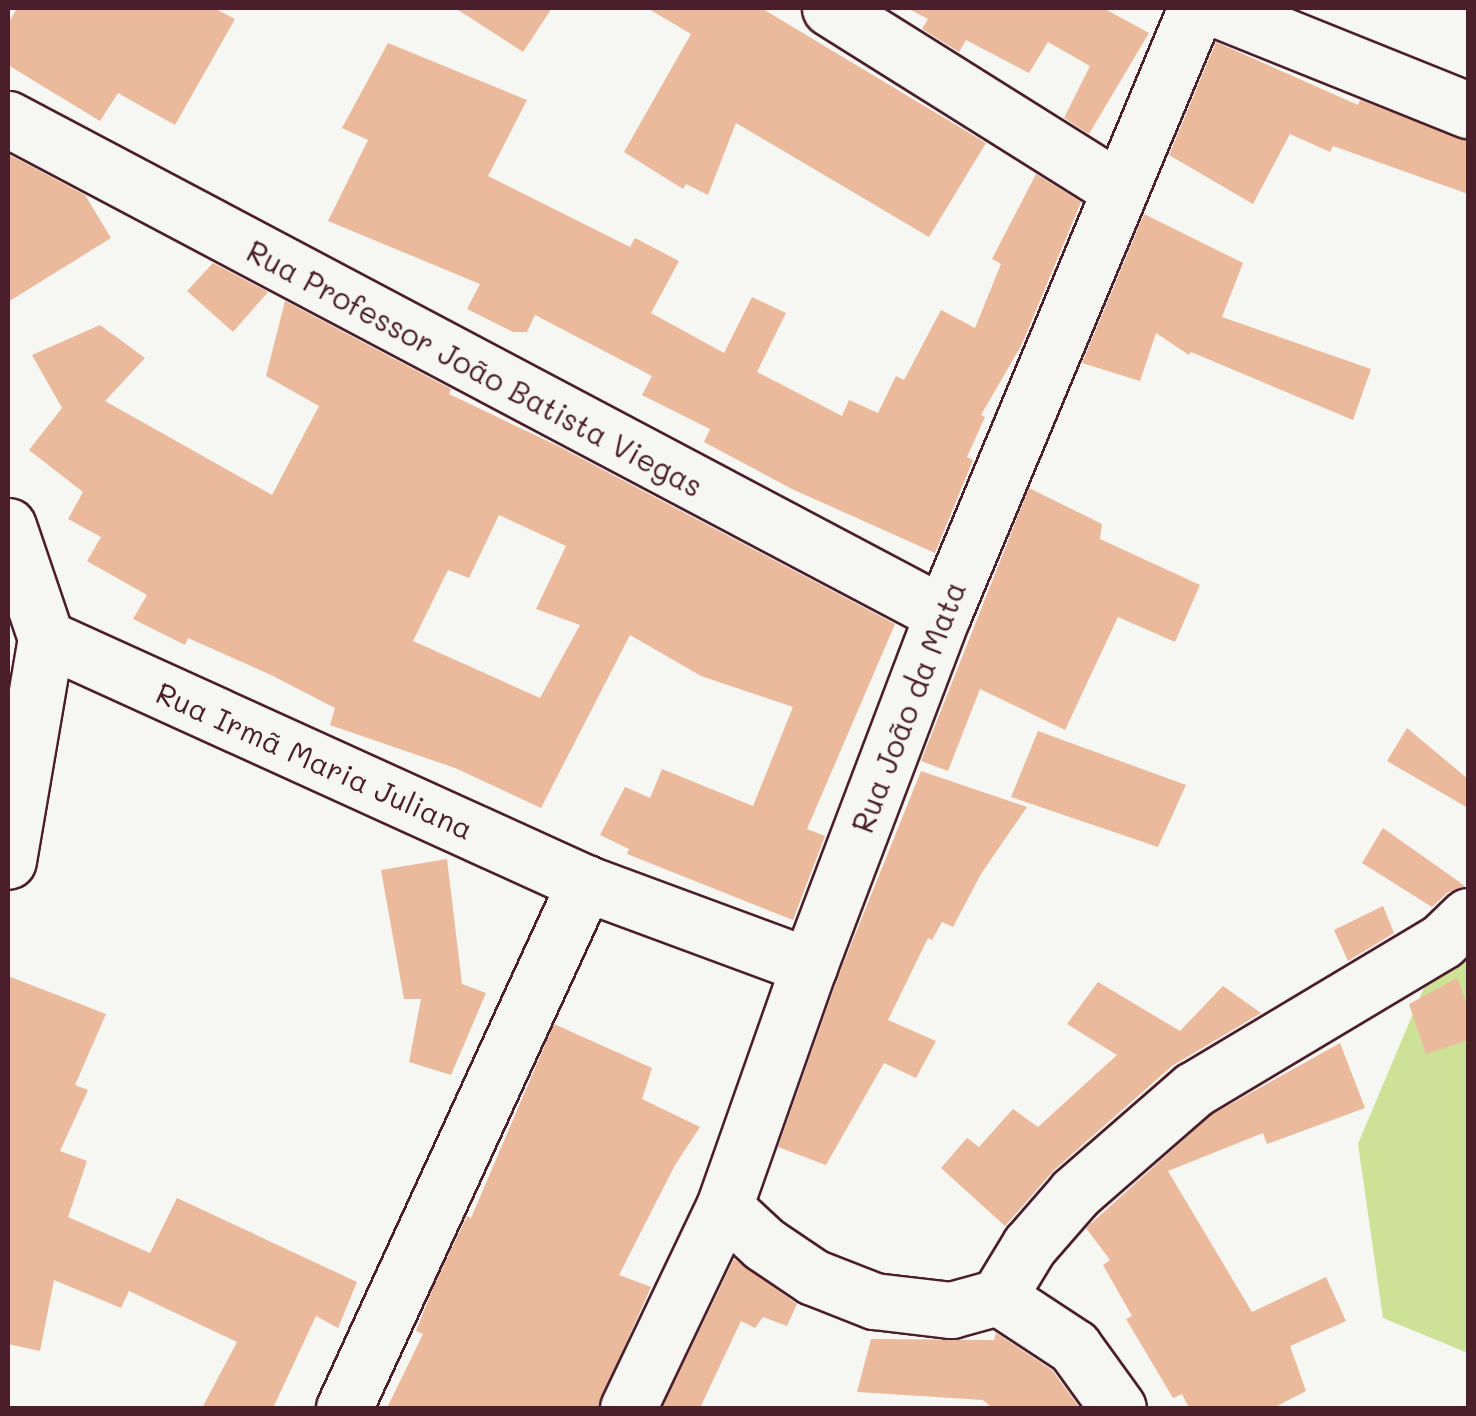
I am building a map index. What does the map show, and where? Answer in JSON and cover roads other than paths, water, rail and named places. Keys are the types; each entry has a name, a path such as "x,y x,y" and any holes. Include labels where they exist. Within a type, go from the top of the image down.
{"street":[{"path":"830,8 1120,190"},
{"name":"Rua João da Mata","path":"628,1408 724,1207 809,966 943,614 1196,8"},
{"path":"1214,8 1468,110"},
{"name":"Rua Professor João Batista Viegas","path":"8,119 943,614"},
{"path":"8,526 46,638 8,860"},
{"name":"Rua Irmã Maria Juliana","path":"46,638 585,883 809,966"},
{"path":"344,1408 585,883"},
{"path":"724,1207 764,1244 813,1277 874,1300 951,1310 998,1298 1029,1246 1074,1193 1193,1090 1442,941 1468,916"},
{"path":"998,1298 1074,1347 1118,1408"}]}
